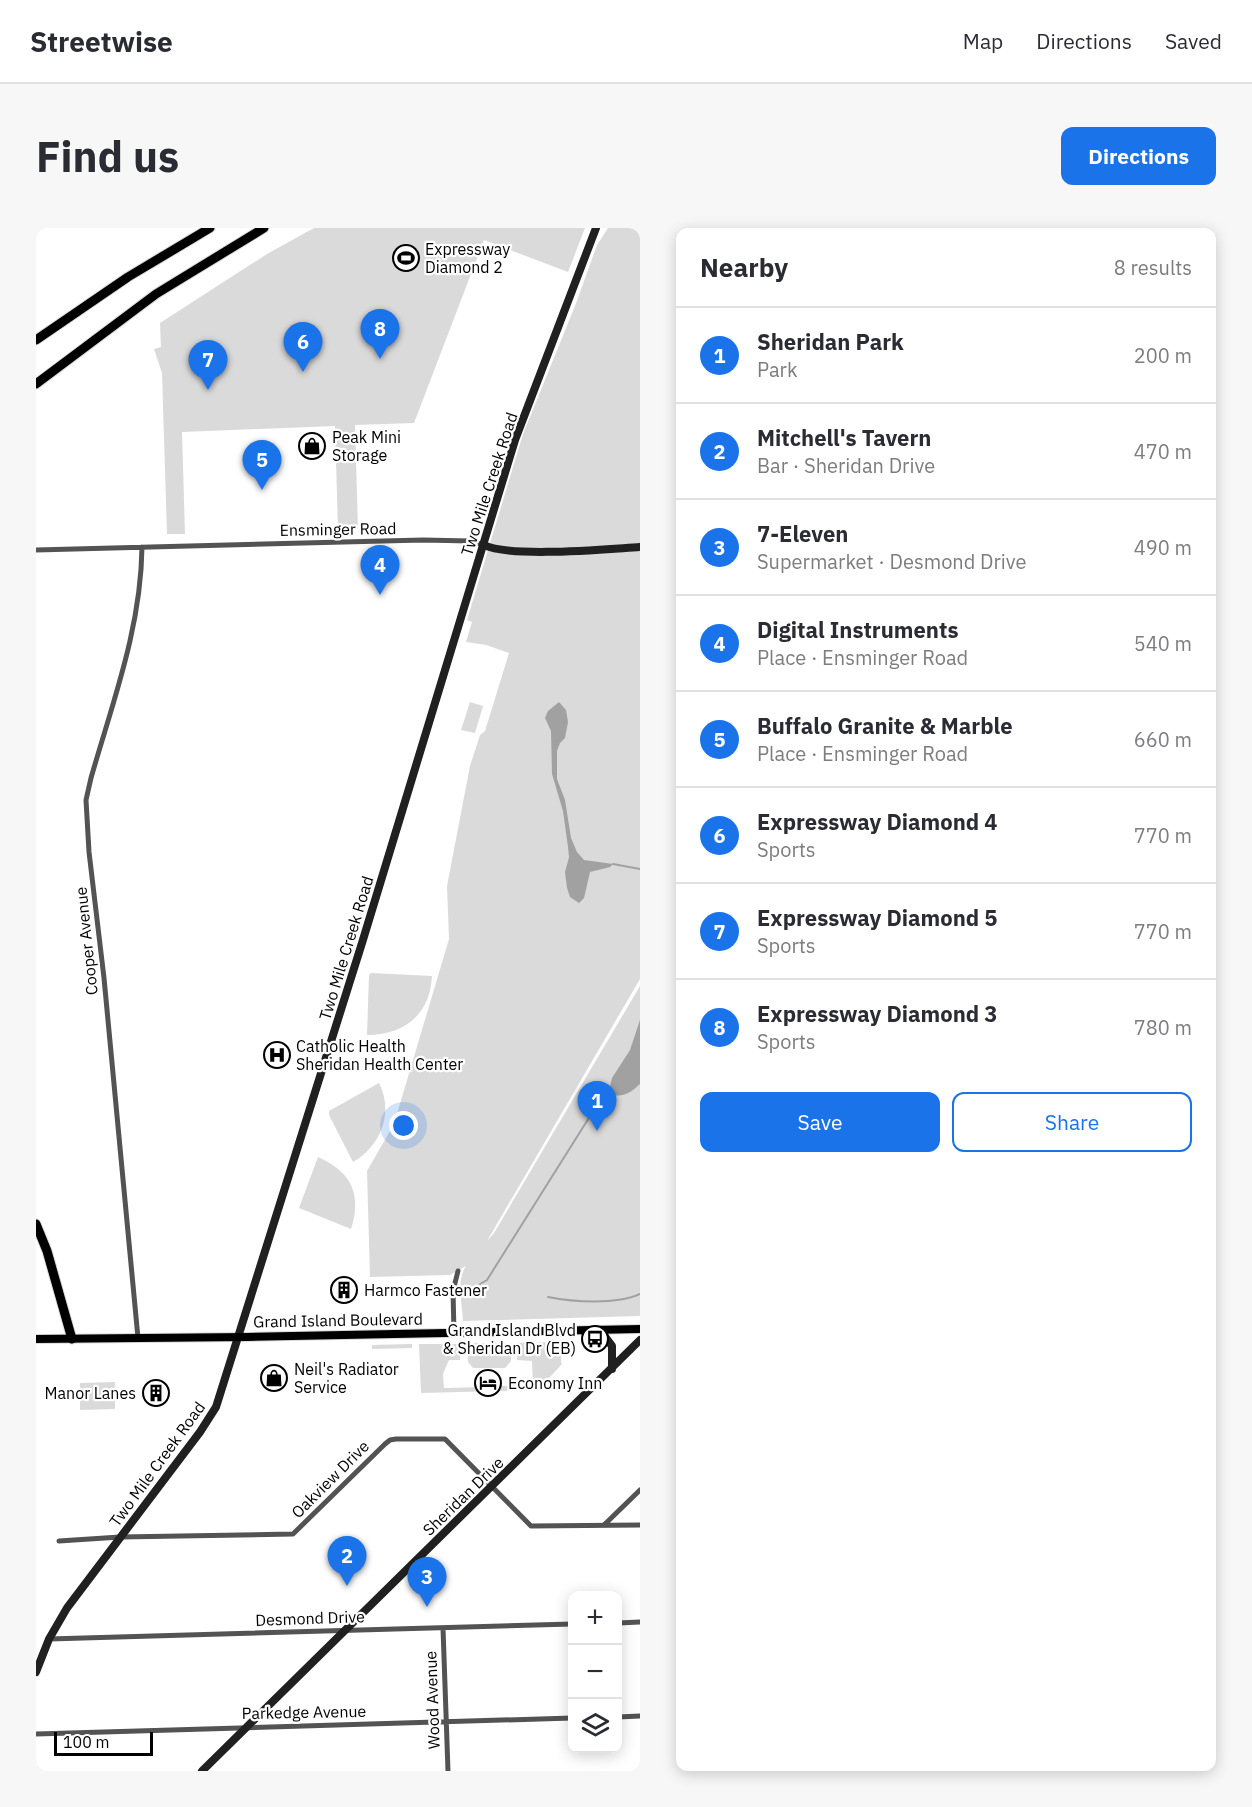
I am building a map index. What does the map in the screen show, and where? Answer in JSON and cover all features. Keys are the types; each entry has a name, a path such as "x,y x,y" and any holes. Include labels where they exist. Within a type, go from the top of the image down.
{"highway":[{"path":"36,340 120,282 210,228"},
{"path":"36,384 156,294 264,228"},
{"path":"36,1224 47,1251 72,1339"}],"main road":[{"name":"Grand Island Boulevard","path":"36,1339 640,1329"}],"street":[{"name":"Two Mile Creek Road","path":"36,1672 49,1639 68,1608 200,1432 216,1407 362,943 515,440 596,228"},
{"name":"Ensminger Road","path":"36,550 423,540 475,542 496,549 522,551 640,547"},
{"name":"Cooper Avenue","path":"138,1338 104,978 89,852 86,800 134,627 142,567 142,547"},
{"path":"454,1333 453,1290 458,1271"},
{"path":"600,1330 612,1346 612,1369"},
{"name":"Sheridan Drive","path":"202,1771 640,1340"},
{"name":"Oakview Drive","path":"59,1541 120,1537 293,1534 385,1444 396,1439 445,1439 531,1526 640,1525"},
{"path":"604,1525 640,1490"},
{"path":"622,1623 640,1622"},
{"name":"Desmond Drive","path":"49,1639 568,1624"},
{"name":"Wood Avenue","path":"443,1628 448,1771"},
{"path":"622,1717 640,1716"},
{"name":"Parkedge Avenue","path":"36,1734 568,1718"}],"shaded area":[{"path":"314,228 585,228 568,272 484,240 414,423 355,425 358,529 338,529 335,426 182,432 185,534 167,534 162,373 154,349 161,347 160,323 267,254"},
{"path":"608,228 640,228 640,979 487,1241 494,1233 640,986 640,1316 463,1321 460,1285 466,1266 450,1275 370,1277 367,1171 394,1124 449,939 447,886 470,766 480,735 485,731 509,653 486,645 466,642 472,622 467,620 523,434 597,245"},
{"path":"470,702 483,706 475,733 461,730"},
{"path":"559,702 566,710 568,722 565,738 557,751 557,779 565,800 571,838 577,852 584,860 613,864 610,867 590,872 584,898 579,903 570,897 567,888 565,872 569,857 568,847 563,811 552,774 551,731 545,718 548,711"},
{"path":"371,973 432,976 426,1002 413,1020 392,1031 367,1035 369,975"},
{"path":"640,1020 640,1084 626,1094 618,1096 608,1094 612,1078 630,1050"},
{"path":"379,1083 385,1105 382,1127 371,1147 353,1162 329,1111"},
{"path":"318,1157 339,1170 351,1186 355,1206 351,1229 299,1208"},
{"path":"559,1342 562,1364 538,1390 421,1393 419,1344 461,1344 460,1360 449,1360 443,1374 444,1388 484,1387 484,1390 500,1388 500,1386 533,1386 532,1361 517,1360 517,1343"},
{"path":"467,1343 511,1343 511,1361 505,1368 473,1368 468,1362"},
{"path":"412,1344 412,1348 372,1349 372,1345"},
{"path":"115,1382 115,1409 80,1410 80,1383"}],"waterway":[{"path":"613,864 640,869"},
{"path":"480,1284 487,1280 597,1105 608,1094"},
{"path":"548,1297 607,1301 640,1294"}],"place":[{"name":"Expressway Diamond 2","path":"406,258"},
{"name":"Expressway Diamond 3","path":"380,359"},
{"name":"Expressway Diamond 4","path":"303,372"},
{"name":"Expressway Diamond 5","path":"208,390"},
{"name":"Peak Mini Storage","path":"312,446"},
{"name":"Buffalo Granite & Marble","path":"262,490"},
{"name":"Digital Instruments","path":"380,595"},
{"name":"Catholic Health Sheridan Health Center","path":"277,1055"},
{"name":"Sheridan Park","path":"597,1131"},
{"name":"Harmco Fastener","path":"344,1290"},
{"name":"Grand Island Blvd & Sheridan Dr (EB)","path":"595,1339"},
{"name":"Neil's Radiator Service","path":"274,1378"},
{"name":"Economy Inn","path":"488,1383"},
{"name":"Manor Lanes","path":"156,1393"},
{"name":"Mitchell's Tavern","path":"347,1586"},
{"name":"7-Eleven","path":"427,1607"}]}
